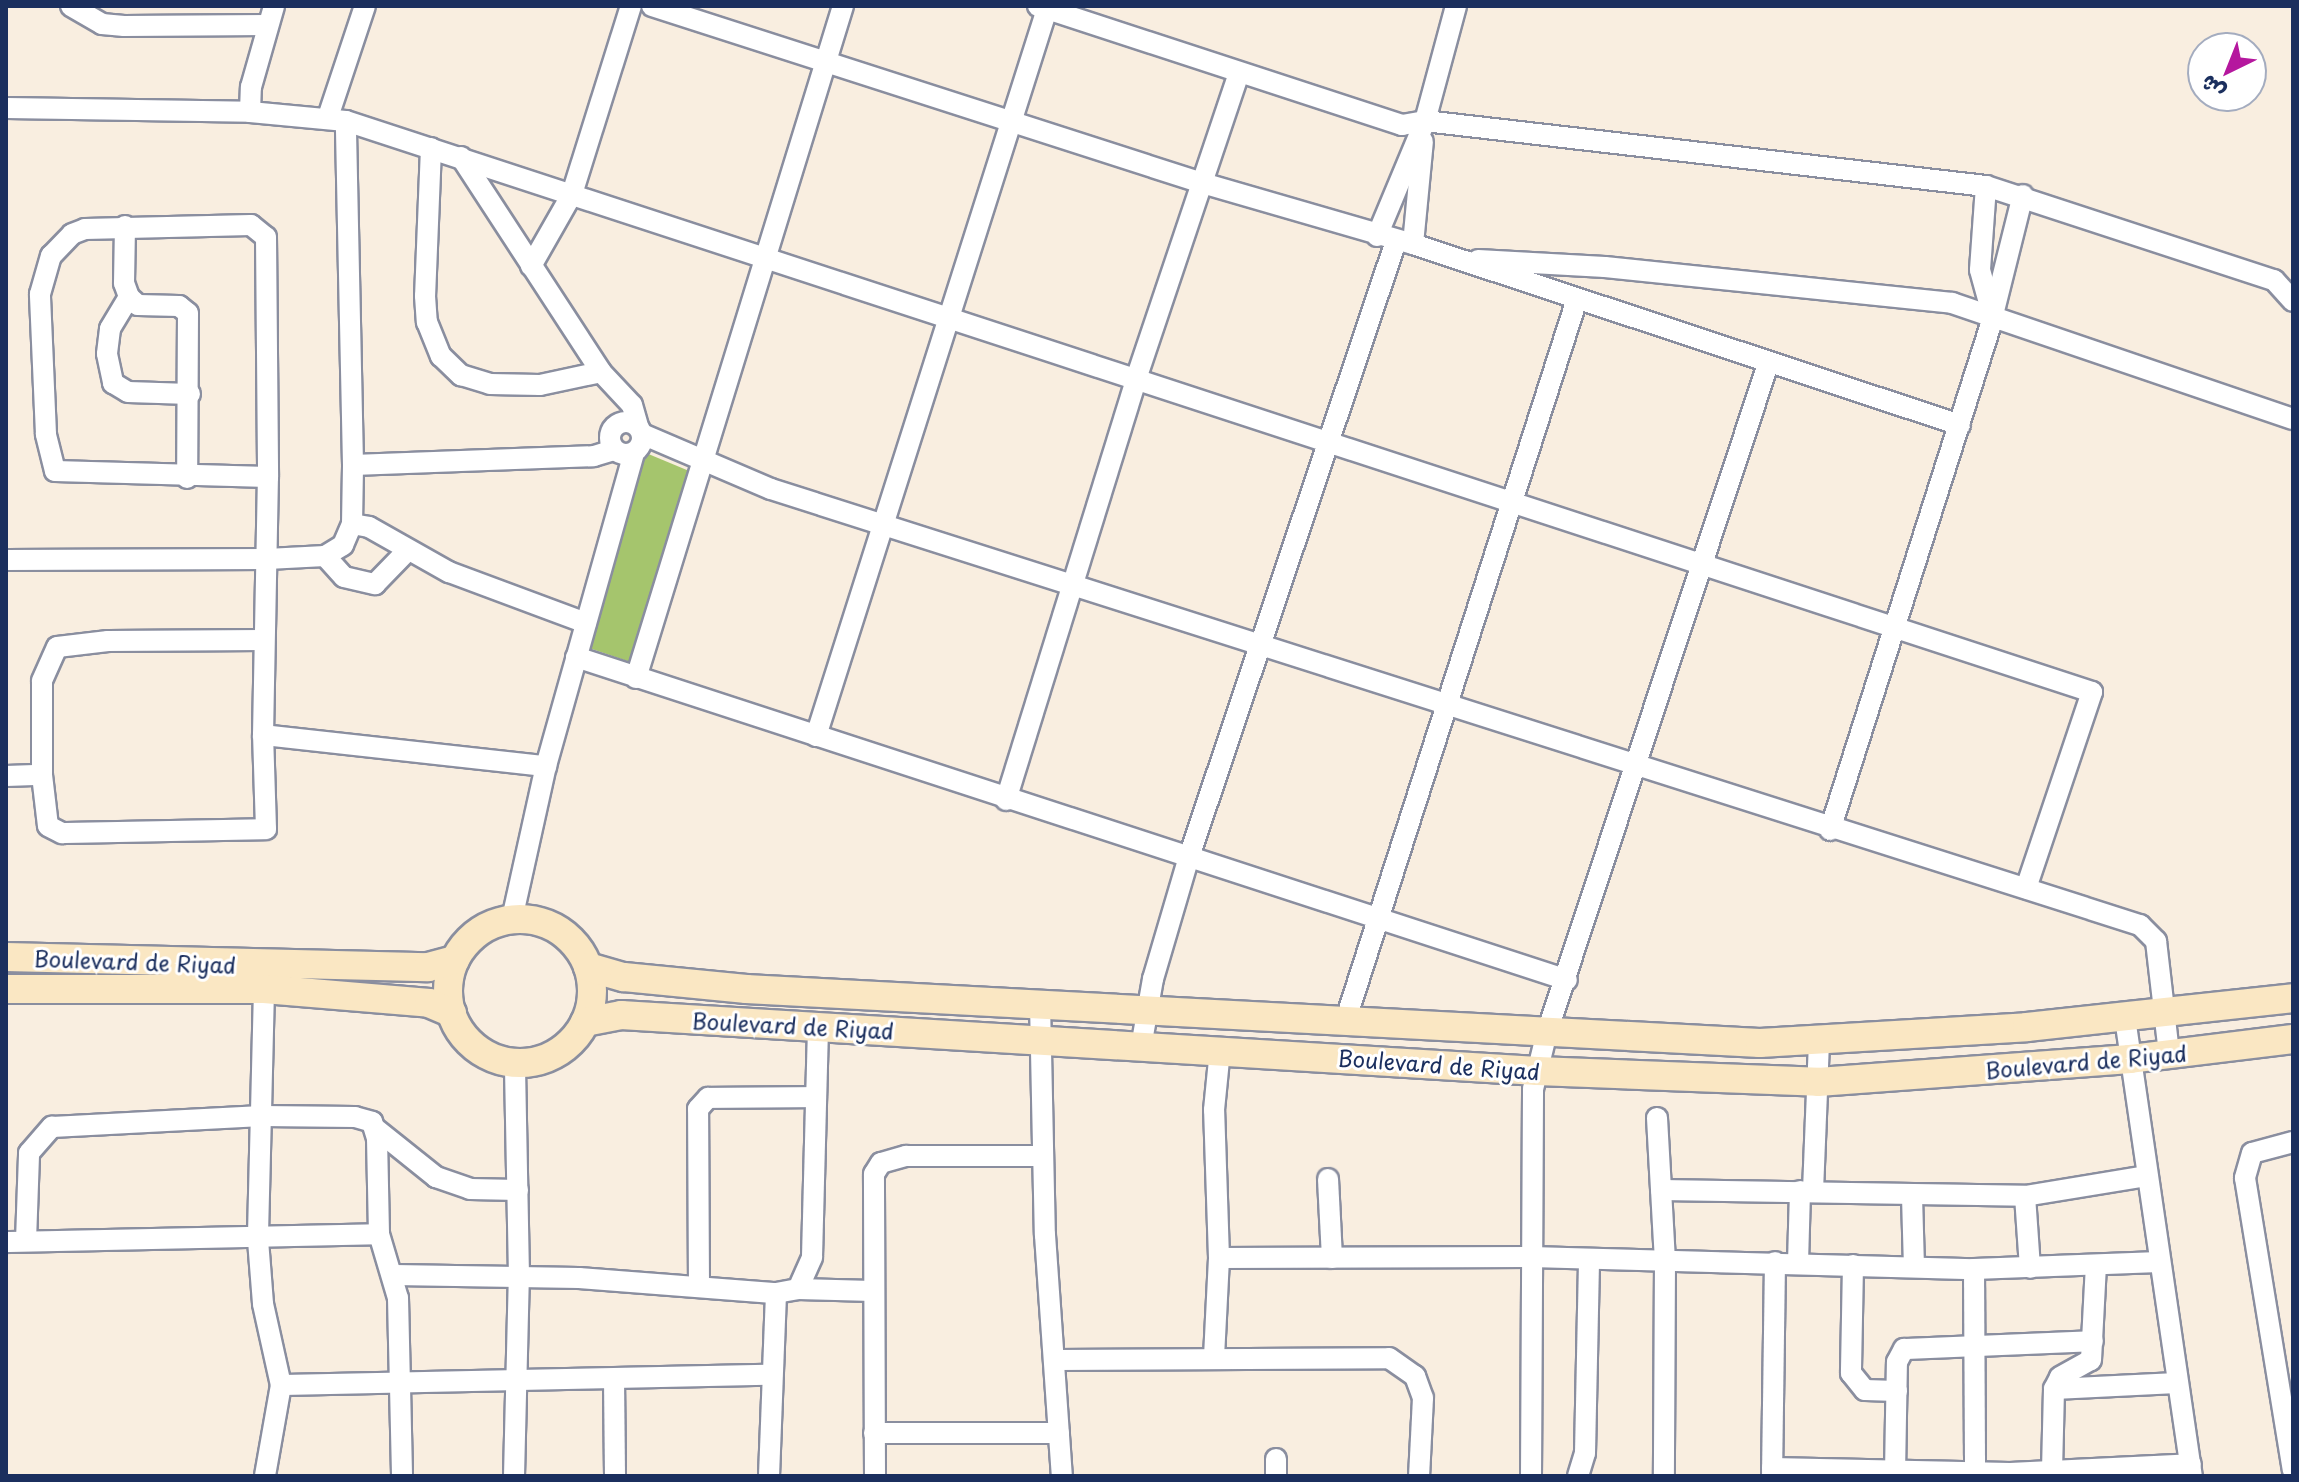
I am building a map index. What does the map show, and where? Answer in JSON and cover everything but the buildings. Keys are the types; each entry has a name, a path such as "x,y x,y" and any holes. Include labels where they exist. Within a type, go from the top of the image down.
{"main road":[{"path":"512,919 531,920 558,930 579,950 588,967 592,1000 585,1022 564,1049 532,1062 515,1063 476,1047 452,1013 448,995 455,960 478,932 512,919"},
{"name":"Boulevard de Riyad","path":"6,957 413,967 455,960"},
{"name":"Boulevard de Riyad","path":"588,967 624,977 746,989 1760,1043 2125,1018 2293,998"},
{"name":"Boulevard de Riyad","path":"6,989 264,989 429,1003 452,1013"},
{"name":"Boulevard de Riyad","path":"585,1022 621,1015 1537,1071 1818,1082 2130,1059 2293,1039"}],"street":[{"path":"71,6 102,24 271,16 250,112"},
{"path":"6,560 267,559 325,556 343,545 352,524 353,465 337,119 365,6"},
{"path":"531,266 572,194 631,6"},
{"path":"652,6 1202,183 1456,259 1576,302 1960,425"},
{"path":"636,678 690,458 766,259 843,6"},
{"path":"1395,240 1456,6"},
{"path":"816,736 950,319 1043,8 1375,119 1402,125 1425,121 1986,186 2023,195 2274,280 2293,301"},
{"path":"1006,800 1136,379 1239,73"},
{"path":"6,110 250,112 337,119 1896,624 2092,692 2026,888"},
{"path":"1141,1047 1146,1008 1188,860 1325,440 1395,240 1425,121"},
{"path":"431,148 425,296 427,322 441,356 461,375 490,384 540,385 604,375"},
{"path":"461,157 604,375 632,405 631,444 616,518 546,766 512,919"},
{"path":"1986,186 1980,270 1992,314"},
{"path":"1830,830 1960,425 2023,195"},
{"path":"263,640 108,641 57,647 42,681 42,775 44,817 48,826 62,833 257,833 266,829 269,820 263,735 268,477 266,237 251,225 125,226 72,234 44,272 40,294 49,457 55,471 65,474 187,478 268,477"},
{"path":"125,226 124,283 129,297 138,305 179,306 188,313 190,394 187,478"},
{"path":"1456,259 1794,285 1952,303 1992,314 2293,419"},
{"path":"129,297 110,329 107,354 113,383 128,392 190,394"},
{"path":"1346,1019 1576,302"},
{"path":"1531,1476 1531,1257 1537,1071 1547,1032 1567,980 1768,364"},
{"path":"604,375 616,425 610,435 631,444 690,458 884,525 1830,830 2127,920 2150,933 2156,941 2169,1054"},
{"path":"353,465 594,456 631,444"},
{"path":"352,524 381,533 406,552 586,623"},
{"path":"325,556 344,577 375,584 406,552"},
{"path":"576,657 1188,860 1567,980"},
{"path":"263,735 546,766"},
{"path":"6,776 42,775"},
{"path":"264,989 258,1240 263,1304 281,1385 265,1476"},
{"path":"1040,1003 1042,1156 1062,1476"},
{"path":"1775,1262 1772,1472 1975,1474 2191,1470 2125,1018"},
{"path":"798,1289 812,1257 818,1025"},
{"path":"1798,1263 1818,1082 1819,1040"},
{"path":"1214,1357 1219,1258 1214,1110 1220,1050"},
{"path":"514,1476 514,1378 519,1276 515,1063"},
{"path":"699,1286 698,1109 708,1098 816,1097"},
{"path":"379,1234 258,1240 16,1242 29,1153 52,1127 262,1116 355,1117 372,1122 376,1129 436,1177 470,1189 518,1190"},
{"path":"1657,1118 1665,1262 1664,1476"},
{"path":"376,1129 379,1234 394,1275 401,1381 402,1476"},
{"path":"2293,1142 2252,1153 2245,1178 2284,1368 2293,1470"},
{"path":"875,1476 871,1195 881,1163 906,1156 1042,1156"},
{"path":"1661,1190 2025,1196 2147,1176"},
{"path":"1328,1179 1332,1258"},
{"path":"1912,1196 1914,1267"},
{"path":"2025,1196 2030,1268"},
{"path":"1219,1258 1531,1257 1974,1269 2159,1262"},
{"path":"1578,1476 1585,1453 1589,1259"},
{"path":"1853,1265 1851,1373 1865,1390 1897,1391"},
{"path":"2052,1471 2054,1389 2060,1377 2089,1363 2093,1341 2096,1266"},
{"path":"1974,1269 1975,1474"},
{"path":"394,1275 519,1276 776,1293 798,1289 873,1291"},
{"path":"769,1476 769,1375 776,1293"},
{"path":"1895,1473 1897,1362 1904,1349 1976,1342 2093,1341"},
{"path":"1057,1360 1372,1357 1404,1364 1415,1376 1423,1398 1419,1476"},
{"path":"281,1385 769,1375"},
{"path":"614,1379 615,1476"},
{"path":"2054,1389 2177,1383"},
{"path":"874,1433 1059,1433"}],"green space":[{"path":"634,448 694,473 633,663 589,648"}]}
